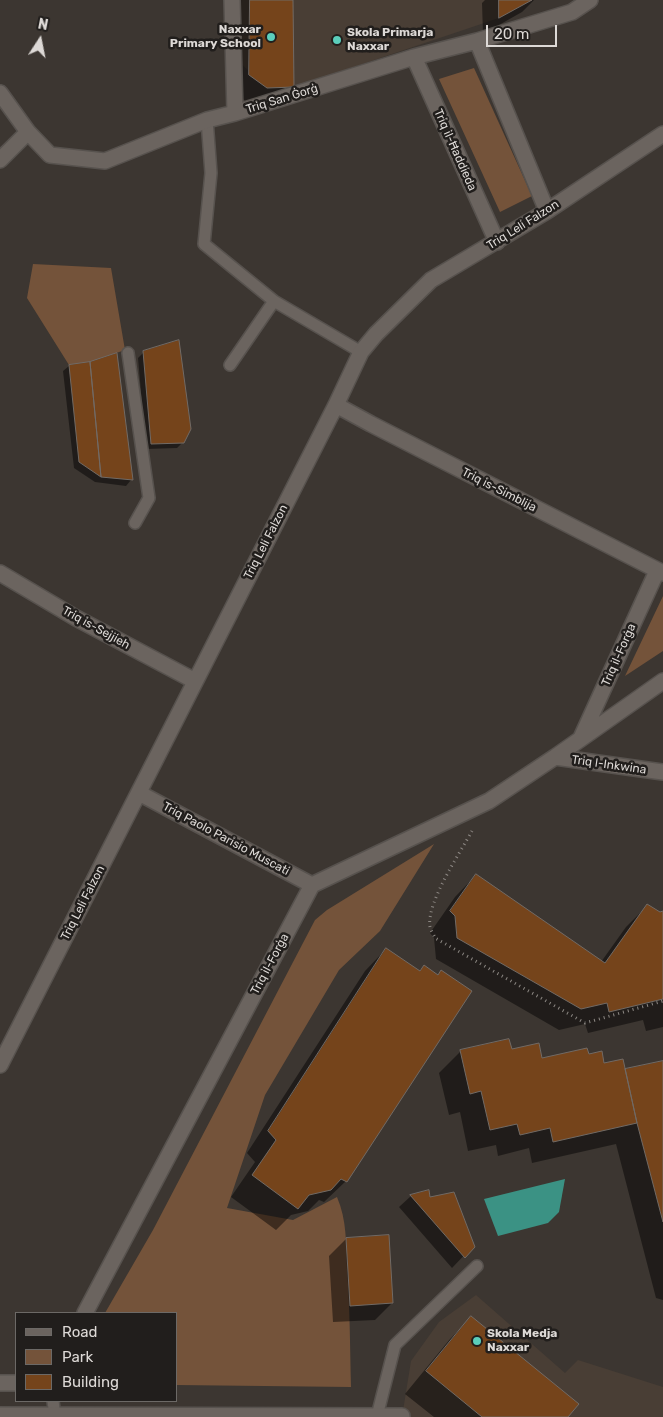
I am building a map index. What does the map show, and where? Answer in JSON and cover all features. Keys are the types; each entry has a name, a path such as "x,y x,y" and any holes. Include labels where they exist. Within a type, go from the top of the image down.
{"street":[{"path":"232,0 235,114"},
{"name":"Triq San Ġorġ","path":"0,93 28,132 50,156 105,161 206,120 235,114 414,57 477,41 590,0"},
{"path":"477,41 547,211"},
{"name":"Triq il-Ħaddieda","path":"414,57 496,242"},
{"path":"0,160 28,132"},
{"name":"Triq Leli Falzon","path":"0,1065 336,405 361,352 376,334 431,280 547,211 663,134"},
{"name":"Triq is-Simblija","path":"336,405 660,572"},
{"name":"Triq il-Forġa","path":"580,740 660,572"},
{"name":"Triq is-Sejjieh","path":"0,573 76,618 194,681"},
{"name":"Triq il-Forġa","path":"86,1312 312,885 489,801 555,758 663,681"},
{"name":"Triq l-Inkwina","path":"555,758 663,772"},
{"name":"Triq Paolo Parisio Muscati","path":"139,793 312,885"},
{"path":"0,1383 15,1383"},
{"path":"0,1416 54,1408 174,1416 402,1416"}],"lane":[{"path":"206,120 211,173 204,244 274,300 361,352"},
{"path":"230,366 274,300"},
{"path":"128,353 149,498 135,523"},
{"path":"377,1416 395,1345 477,1266"}],"path":[{"path":"489,801 437,894 431,909 430,926 435,938 585,1023 663,1001"}],"shaded area":[{"name":"Skola Primarja Naxxar","path":"241,0 532,0 499,18 294,87 267,88 240,63"},
{"name":"Skola Medja Naxxar","path":"476,1295 565,1373 578,1360 663,1387 663,1417 402,1417 411,1361 439,1322"}],"green space":[{"path":"474,68 532,196 500,212 439,79"},
{"path":"33,264 111,268 125,350 90,362 69,365 27,298"},
{"path":"663,596 663,651 625,676"},
{"path":"434,844 380,931 339,970 265,1095 227,1208 293,1220 337,1197 343,1214 345,1232 351,1387 178,1385 178,1312 106,1312 153,1230 315,920 327,910"}],"water":[{"path":"565,1179 559,1212 548,1223 498,1236 484,1199"}],"building":[{"name":"Naxxar Primary School","path":"250,0 293,0 294,87 267,88 249,75"},
{"path":"499,0 532,0 499,18"},
{"path":"179,340 191,429 184,443 151,444 143,351"},
{"path":"117,353 133,480 101,477 90,362"},
{"path":"90,362 101,477 79,462 69,365"},
{"path":"476,874 605,963 647,904 660,912 663,911 663,999 609,1012 607,1003 581,1009 457,938 455,916 450,911"},
{"path":"386,948 420,971 424,965 438,975 441,970 472,991 347,1182 341,1179 331,1190 309,1195 298,1209 252,1175 276,1140 268,1131"},
{"path":"509,1039 512,1049 539,1043 542,1058 587,1048 589,1054 602,1051 604,1063 623,1059 637,1123 553,1142 550,1128 520,1135 517,1124 490,1130 481,1091 470,1094 460,1050"},
{"path":"663,1061 663,1222 625,1069"},
{"path":"429,1190 430,1197 454,1192 475,1247 465,1258 410,1195"},
{"path":"389,1235 393,1303 350,1306 346,1238"},
{"path":"471,1316 579,1404 568,1417 482,1417 426,1371"}],"place":[{"name":"Naxxar Primary School","path":"271,37"},
{"name":"Skola Primarja Naxxar","path":"337,40"},
{"name":"Skola Medja Naxxar","path":"477,1341"}]}
